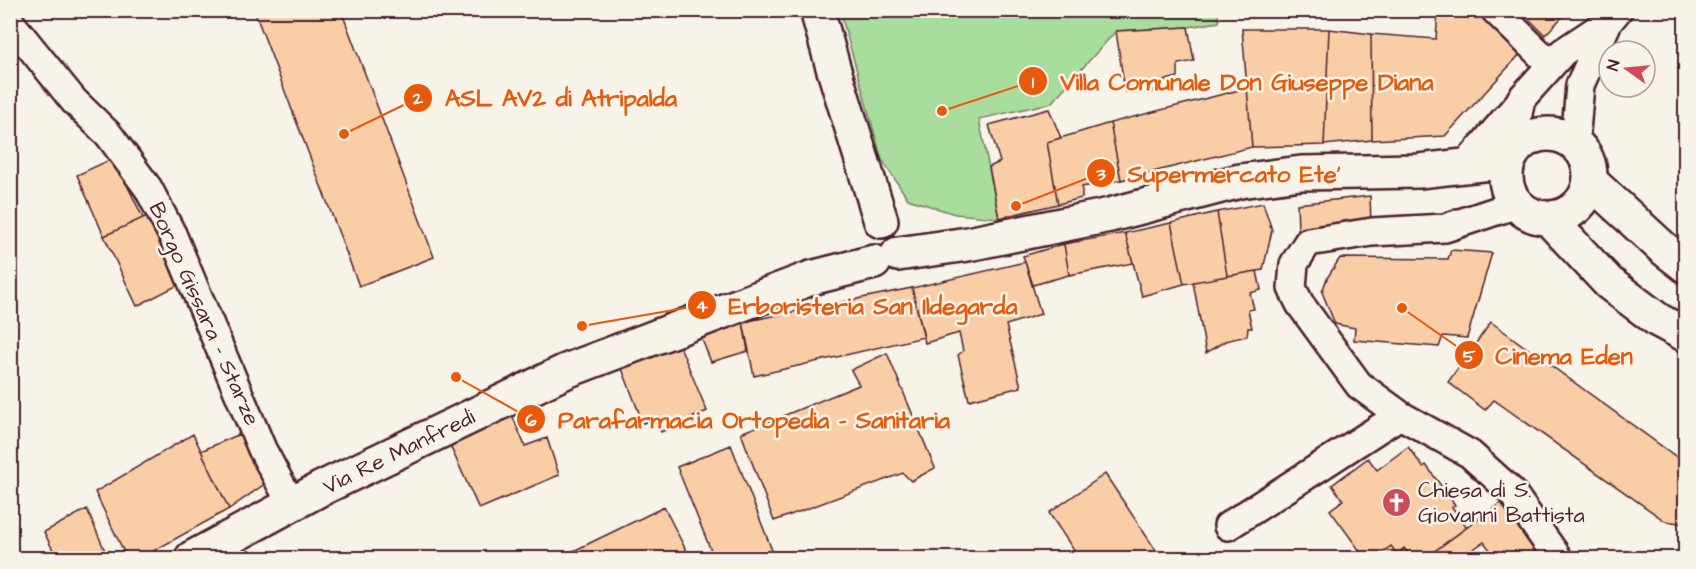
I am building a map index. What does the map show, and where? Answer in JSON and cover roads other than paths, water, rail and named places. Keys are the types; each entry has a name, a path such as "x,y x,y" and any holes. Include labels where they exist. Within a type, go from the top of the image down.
{"street":[{"path":"817,10 861,156 880,239 968,244 1110,215 1240,181 1301,173 1419,171 1465,166 1512,185"},
{"path":"1495,10 1551,65"},
{"path":"1465,166 1563,52 1613,16"},
{"path":"1575,143 1580,85 1613,16"},
{"name":"Borgo Gissara - Starze","path":"10,22 74,101 109,135 148,188 172,234 262,448 292,505"},
{"path":"1512,185 1516,150 1526,140 1538,135 1551,134 1575,143 1584,154 1590,167 1590,181 1587,193 1580,203 1560,216 1548,218 1526,211 1512,185 1521,99"},
{"path":"1419,171 1512,185"},
{"path":"1590,181 1686,266"},
{"path":"1512,185 1445,228 1372,232 1308,242 1294,264 1292,288 1300,304 1359,385 1401,415 1470,454 1511,491 1558,558"},
{"path":"1548,218 1609,283 1658,320 1686,335"},
{"name":"Via Re Manfredi","path":"192,558 320,489 566,371 812,278 880,239"},
{"path":"1228,526 1401,415"}],"place":[{"name":"Villa Comunale Don Giuseppe Diana","path":"942,111"},
{"name":"ASL AV2 di Atripalda","path":"344,134"},
{"name":"Supermercato Ete'","path":"1016,206"},
{"name":"Cinema Eden","path":"1402,308"},
{"name":"Erboristeria San Ildegarda","path":"582,326"},
{"name":"Parafarmacia Ortopedia - Sanitaria","path":"456,377"},
{"name":"Chiesa di S. Giovanni Battista","path":"1397,503"}]}
